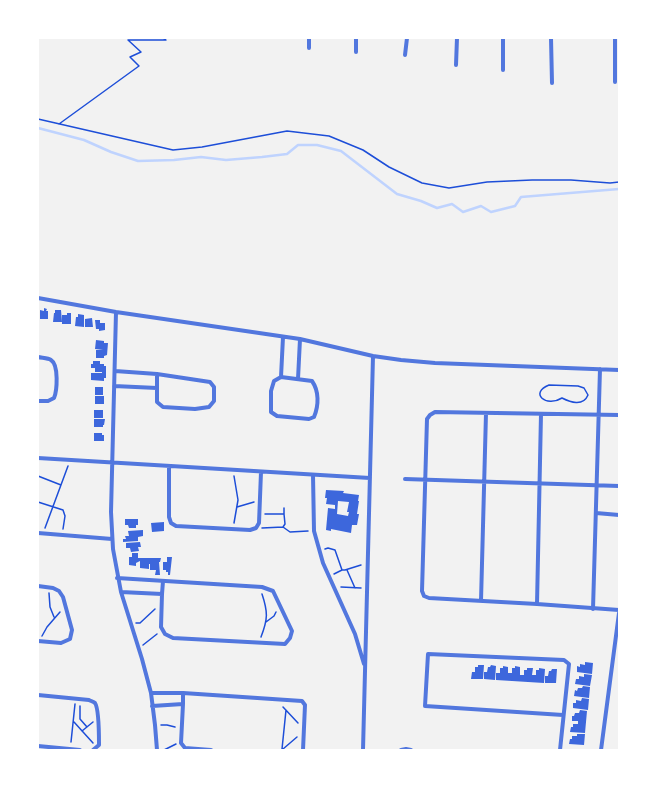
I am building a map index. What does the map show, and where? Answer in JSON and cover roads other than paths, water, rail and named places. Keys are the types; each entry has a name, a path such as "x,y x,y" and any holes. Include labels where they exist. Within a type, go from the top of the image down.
{"street":[{"path":"309,38 309,48"},
{"path":"356,38 356,52"},
{"path":"405,56 407,38"},
{"path":"456,64 457,38"},
{"path":"502,38 503,70"},
{"path":"551,38 552,83"},
{"path":"615,82 616,38"},
{"path":"38,298 116,312 300,339 373,356 401,360 435,363 619,370"},
{"path":"116,312 111,512 112,539 117,578 151,693 157,750"},
{"path":"281,377 284,337"},
{"path":"298,379 300,339"},
{"path":"363,750 373,356"},
{"path":"38,357 50,360 54,363 56,369 56,392 54,398 48,401 38,401"},
{"path":"593,609 600,369"},
{"path":"115,371 157,374 210,382 214,387 214,401 209,406 195,409 163,407 157,402 157,374"},
{"path":"281,377 312,381 317,388 317,409 314,417 309,419 277,416 271,412 271,391 274,381 281,377"},
{"path":"114,386 157,388"},
{"path":"601,750 617,645 619,612 537,604 429,598 424,596 422,591 427,419 435,412 619,415"},
{"path":"481,601 486,413"},
{"path":"537,604 541,414"},
{"path":"38,458 370,478"},
{"path":"169,466 169,517 171,523 176,526 250,530 256,528 259,523 261,472"},
{"path":"313,475 314,531 328,576 355,634 365,668"},
{"path":"405,479 619,486"},
{"path":"596,513 619,515"},
{"path":"40,533 112,539"},
{"path":"117,578 260,587 268,588 273,592 292,631 290,638 284,644 172,638 165,634 161,627 163,581"},
{"path":"38,586 53,588 60,591 72,630 70,639 61,643 39,641"},
{"path":"121,592 162,594"},
{"path":"560,750 569,664 564,660 428,654 425,706 563,715"},
{"path":"151,693 183,693 302,701 304,705 303,750"},
{"path":"183,693 181,743 185,748 211,750"},
{"path":"38,695 75,698 94,702 98,719 99,745 95,749"},
{"path":"152,706 183,704"},
{"path":"38,746 80,750"},
{"path":"400,750 411,750"}],"waterway":[{"path":"38,128 84,140 111,152 138,161 174,160 201,157 226,160 262,157 287,154 298,145 317,145 341,151 397,194 421,201 437,208 452,204 463,212 481,206 491,212 515,206 521,197 619,189"}]}
